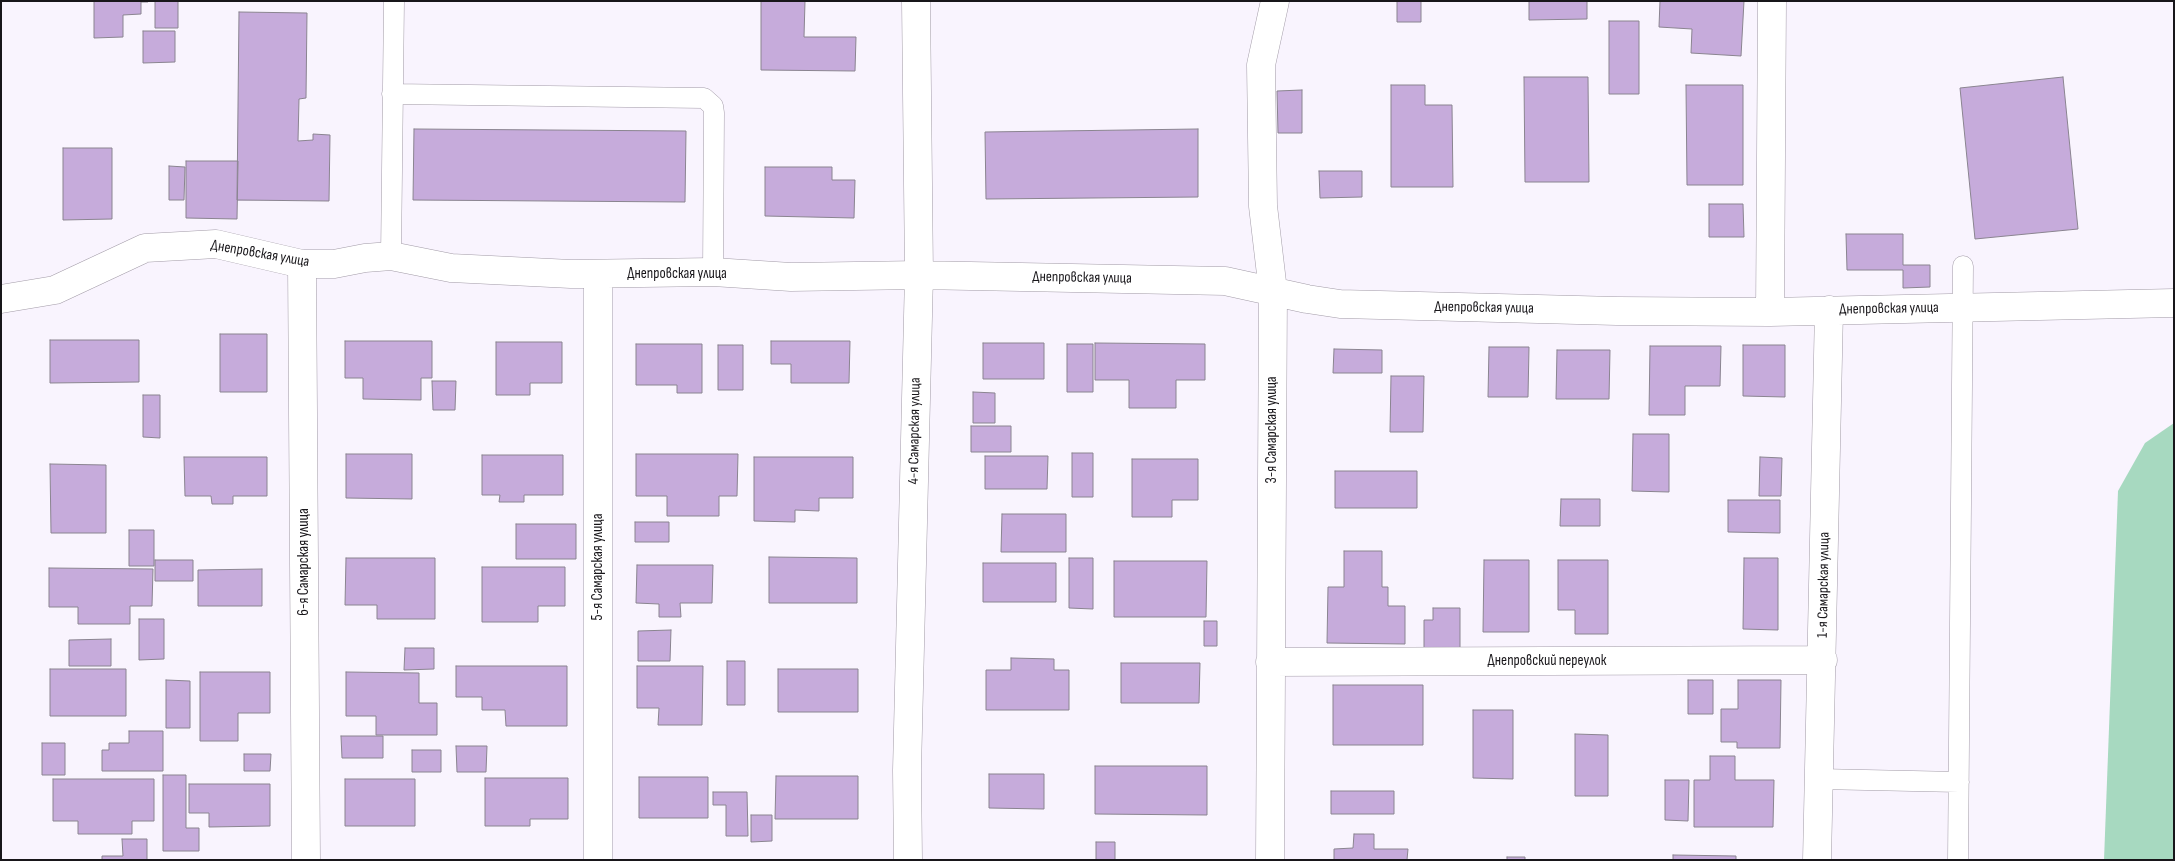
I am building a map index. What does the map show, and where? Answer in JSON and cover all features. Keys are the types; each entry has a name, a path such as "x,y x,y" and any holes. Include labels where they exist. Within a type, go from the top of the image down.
{"street":[{"name":"4-я Самарская улица","path":"908,860 907,770 919,275 916,1"},
{"name":"3-я Самарская улица","path":"1270,860 1273,290 1263,206 1261,65 1275,1"},
{"path":"1770,312 1772,1"},
{"name":"Днепровская улица","path":"1,298 55,290 145,248 216,244 302,264 334,264 365,258 391,256 451,268 598,275 713,272 791,277 919,275 1225,281 1273,290 1307,299 1340,304 1617,311 1770,312 2174,303"},
{"name":"6-я Самарская улица","path":"302,264 306,860"},
{"name":"5-я Самарская улица","path":"598,275 598,860"},
{"name":"1-я Самарская улица","path":"1817,860 1830,310"},
{"name":"Днепровский переулок","path":"1270,662 1823,660"}],"lane":[{"path":"391,256 394,1"},
{"path":"392,94 704,98 713,106 714,113 713,272"},
{"path":"1958,860 1963,266"},
{"path":"1819,779 1959,782"}],"green space":[{"path":"2174,423 2174,860 2104,860 2118,491 2145,443"}],"building":[{"path":"94,1 148,2 141,2 141,14 123,15 123,37 94,38"},
{"path":"155,1 178,1 178,28 155,28"},
{"path":"761,1 805,1 804,37 856,37 855,71 761,70"},
{"path":"1397,1 1421,1 1421,22 1397,22"},
{"path":"1529,1 1587,1 1587,19 1529,20"},
{"path":"1660,1 1744,1 1741,56 1691,53 1692,29 1659,27"},
{"path":"239,12 307,13 306,98 299,99 298,141 313,140 313,134 330,135 329,201 237,200"},
{"path":"1609,21 1639,21 1639,94 1609,94"},
{"path":"143,31 175,31 175,62 143,63"},
{"path":"1524,77 1588,77 1589,182 1525,182"},
{"path":"2063,77 2078,229 1975,239 1960,88"},
{"path":"1391,85 1425,85 1425,105 1452,105 1453,187 1391,187"},
{"path":"1686,85 1743,85 1743,185 1687,185"},
{"path":"1302,90 1302,133 1278,133 1277,91"},
{"path":"414,129 686,131 685,202 413,200"},
{"path":"1198,129 1198,197 986,199 985,132"},
{"path":"63,148 112,148 112,219 63,220"},
{"path":"186,161 238,161 237,219 186,218"},
{"path":"169,166 185,167 184,200 169,200"},
{"path":"765,167 832,167 832,180 855,180 854,218 765,216"},
{"path":"1319,171 1362,171 1362,197 1320,198"},
{"path":"1709,204 1743,204 1744,237 1709,237"},
{"path":"1846,234 1903,234 1903,265 1930,265 1930,287 1903,288 1903,270 1847,270"},
{"path":"220,334 267,334 267,392 220,392"},
{"path":"50,340 139,340 139,382 50,383"},
{"path":"345,341 432,341 432,378 421,378 421,400 363,399 363,378 345,378"},
{"path":"771,341 850,341 849,383 791,383 791,364 771,364"},
{"path":"496,342 562,342 562,383 530,383 530,395 496,395"},
{"path":"983,343 1044,343 1044,379 983,379"},
{"path":"1095,343 1205,344 1205,380 1176,380 1176,408 1129,408 1129,380 1095,380"},
{"path":"636,344 702,344 702,393 677,393 677,385 636,385"},
{"path":"1067,344 1093,344 1093,392 1067,392"},
{"path":"718,345 743,345 743,390 718,390"},
{"path":"1743,345 1785,345 1785,397 1743,396"},
{"path":"1650,346 1721,346 1720,386 1685,386 1685,415 1649,415"},
{"path":"1489,347 1529,347 1528,397 1488,397"},
{"path":"1334,349 1382,350 1382,373 1333,373"},
{"path":"1557,350 1610,350 1609,399 1556,399"},
{"path":"1391,376 1424,376 1423,432 1390,432"},
{"path":"432,381 456,381 455,410 433,410"},
{"path":"973,392 995,393 995,423 973,423"},
{"path":"143,395 160,395 160,438 143,437"},
{"path":"971,426 1011,426 1011,452 971,452"},
{"path":"1633,434 1669,434 1669,492 1632,491"},
{"path":"1072,453 1093,453 1093,497 1072,497"},
{"path":"346,454 412,454 412,499 346,498"},
{"path":"636,454 738,454 737,496 719,496 719,516 667,516 667,496 636,496"},
{"path":"482,455 563,455 563,495 524,495 524,502 499,502 500,495 482,495"},
{"path":"985,456 1048,456 1047,489 985,489"},
{"path":"184,457 267,457 267,496 233,496 233,504 212,504 211,496 185,496"},
{"path":"754,457 853,457 853,498 819,498 819,511 795,510 795,522 754,521"},
{"path":"1760,457 1782,458 1781,496 1759,496"},
{"path":"1132,459 1198,459 1198,500 1172,500 1172,517 1132,517"},
{"path":"50,464 106,465 106,533 51,533"},
{"path":"1335,471 1417,471 1417,508 1335,508"},
{"path":"1561,499 1600,499 1600,526 1560,526"},
{"path":"1728,500 1780,500 1780,533 1728,532"},
{"path":"1002,514 1066,514 1066,552 1001,552"},
{"path":"635,522 669,522 669,542 635,542"},
{"path":"516,524 576,524 576,559 516,559"},
{"path":"129,530 154,530 154,566 129,566"},
{"path":"1344,551 1382,551 1382,587 1388,587 1388,606 1405,606 1405,644 1327,643 1328,587 1344,587"},
{"path":"769,557 857,558 857,603 769,603"},
{"path":"346,558 435,558 435,619 377,619 377,605 345,605"},
{"path":"1069,558 1093,558 1093,609 1069,608"},
{"path":"1744,558 1778,558 1778,630 1743,629"},
{"path":"155,560 193,560 193,581 155,581"},
{"path":"1484,560 1529,560 1529,632 1483,632"},
{"path":"1558,560 1608,560 1608,634 1575,634 1575,610 1558,610"},
{"path":"1114,561 1207,561 1206,617 1114,617"},
{"path":"983,563 1056,563 1056,602 983,602"},
{"path":"637,565 713,565 712,603 680,603 681,617 659,617 659,604 636,603"},
{"path":"482,567 565,567 565,606 538,606 538,622 482,622"},
{"path":"49,568 153,569 152,606 130,606 130,624 78,624 78,607 49,607"},
{"path":"262,569 262,606 198,606 198,570"},
{"path":"1433,608 1460,608 1460,648 1424,648 1424,620 1433,620"},
{"path":"139,619 164,619 164,659 139,660"},
{"path":"1204,621 1217,621 1217,646 1204,646"},
{"path":"671,630 670,661 638,661 638,631"},
{"path":"111,639 111,666 69,666 69,640"},
{"path":"405,648 434,648 434,669 404,670"},
{"path":"1011,658 1054,659 1054,670 1069,670 1069,710 986,710 986,670 1011,670"},
{"path":"727,661 745,661 745,705 727,705"},
{"path":"1121,663 1200,663 1199,703 1121,703"},
{"path":"456,666 567,666 567,726 506,726 505,710 482,710 482,697 456,697"},
{"path":"637,666 703,666 702,725 658,725 659,708 637,708"},
{"path":"50,669 126,669 126,716 50,716"},
{"path":"778,669 858,669 858,712 778,712"},
{"path":"200,672 270,672 270,713 238,713 238,741 200,741"},
{"path":"346,672 419,673 419,703 437,703 437,735 376,735 376,716 346,716"},
{"path":"166,680 190,681 190,728 166,728"},
{"path":"1688,680 1713,680 1713,714 1688,714"},
{"path":"1738,680 1781,680 1780,748 1737,748 1737,742 1721,742 1721,709 1738,709"},
{"path":"1333,685 1423,685 1423,745 1333,745"},
{"path":"1473,710 1513,710 1513,779 1473,778"},
{"path":"129,731 163,731 163,771 102,771 102,750 109,750 109,743 129,743"},
{"path":"1575,734 1608,735 1608,796 1575,796"},
{"path":"341,736 383,736 383,758 342,758"},
{"path":"42,743 65,743 65,775 42,775"},
{"path":"456,746 487,746 486,772 457,772"},
{"path":"412,750 441,750 441,772 412,772"},
{"path":"244,754 271,754 270,771 244,771"},
{"path":"1710,756 1735,756 1735,780 1774,780 1773,827 1694,827 1694,780 1710,780"},
{"path":"1095,766 1207,766 1207,815 1095,814"},
{"path":"989,774 1044,774 1044,809 989,808"},
{"path":"163,775 186,775 186,828 199,828 199,851 163,851"},
{"path":"776,776 858,776 858,819 775,819"},
{"path":"639,777 708,777 708,818 639,818"},
{"path":"485,778 568,778 568,819 530,819 530,826 485,826"},
{"path":"53,779 154,779 154,821 132,821 132,834 78,834 78,821 53,821"},
{"path":"345,779 415,779 415,826 345,826"},
{"path":"1665,780 1689,780 1688,821 1665,820"},
{"path":"189,784 270,784 270,826 209,827 209,813 189,813"},
{"path":"1331,791 1394,791 1394,814 1331,814"},
{"path":"713,792 747,792 748,836 726,836 726,805 713,805"},
{"path":"751,815 772,815 772,841 751,842"},
{"path":"1354,834 1374,834 1374,849 1408,849 1407,860 1334,860 1334,849 1353,848"},
{"path":"122,839 147,839 147,860 102,860 102,856 123,856"},
{"path":"1096,842 1115,842 1115,860 1096,860"},
{"path":"1673,855 1736,856 1736,860 1673,860"},
{"path":"1507,857 1525,857 1525,860 1507,860"}]}
